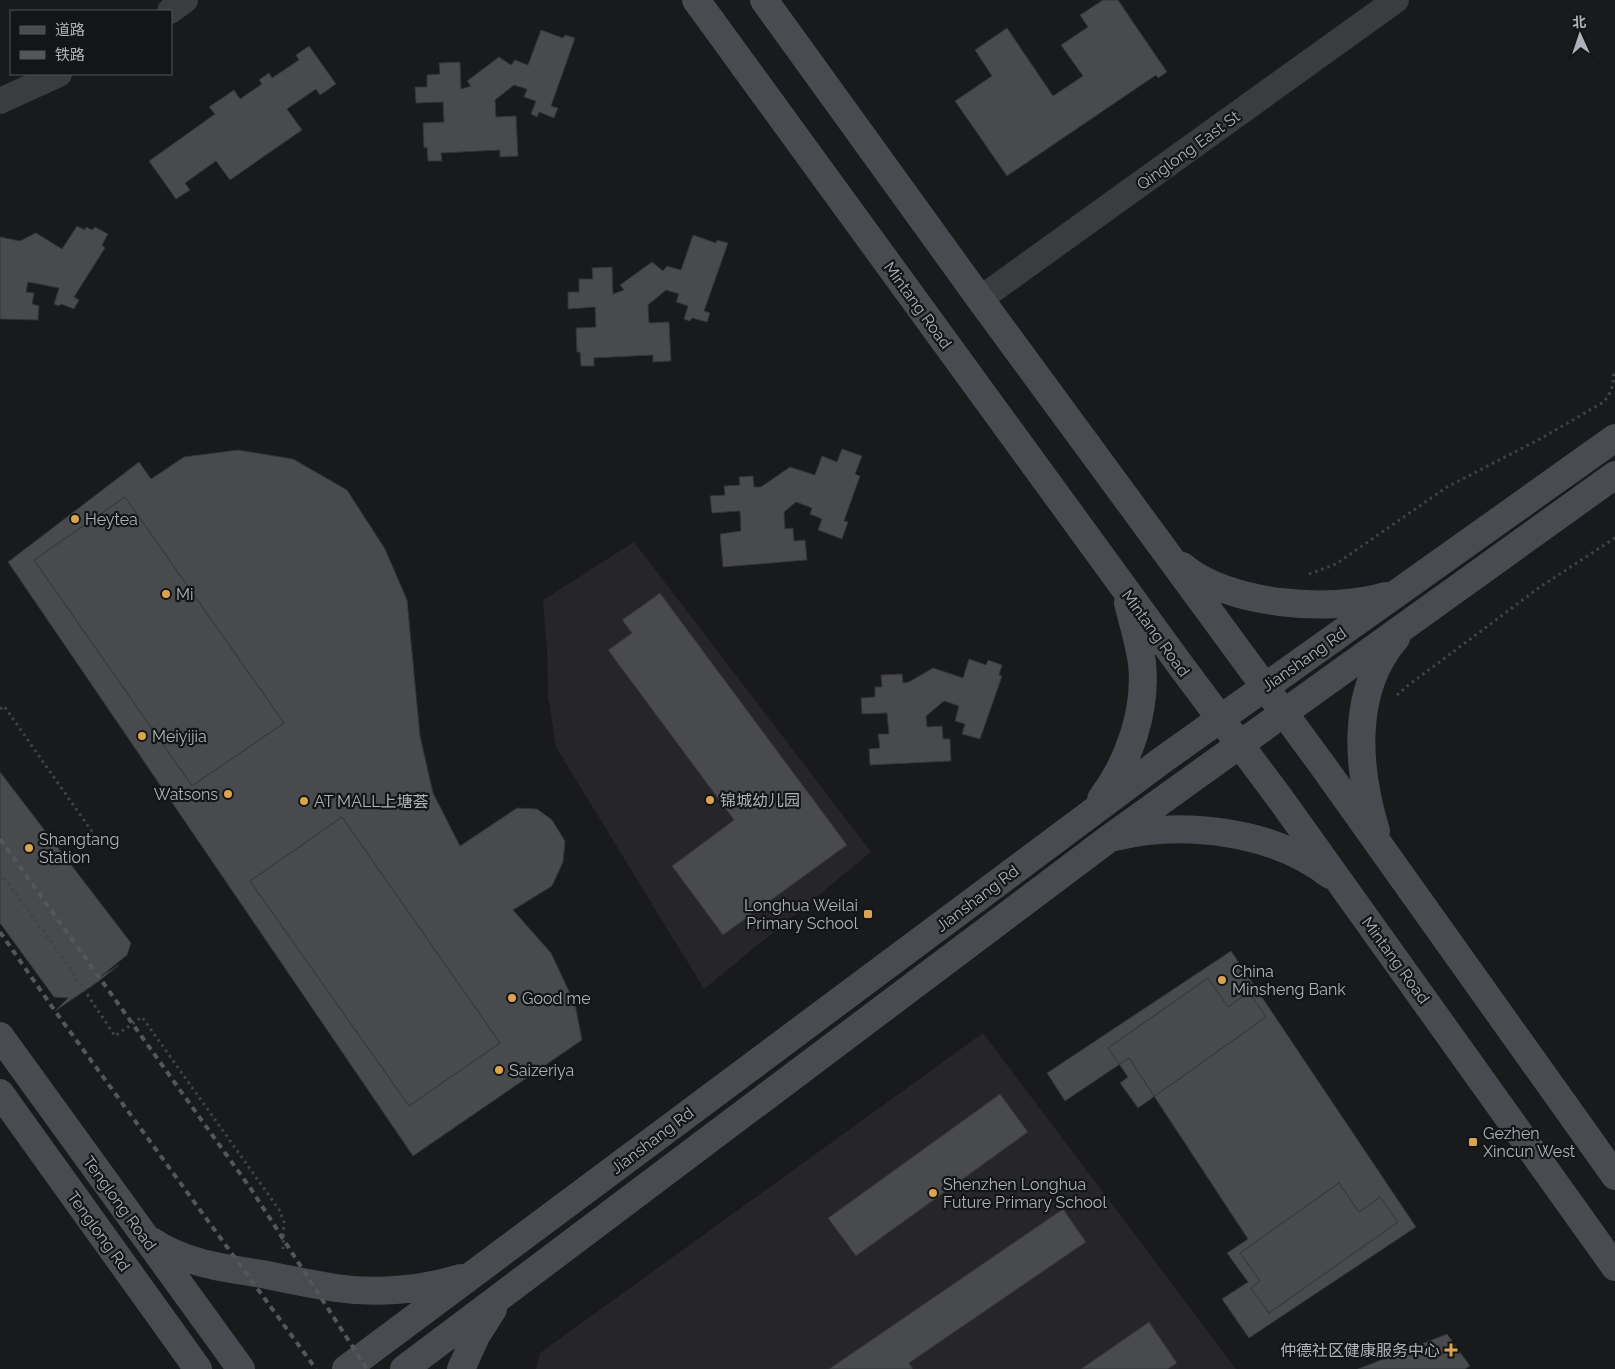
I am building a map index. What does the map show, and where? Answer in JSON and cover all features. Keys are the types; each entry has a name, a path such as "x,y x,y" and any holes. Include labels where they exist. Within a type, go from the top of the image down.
{"main road":[{"name":"Mintang Road","path":"696,0 1342,885 1615,1267"},
{"path":"764,0 1163,550 1265,687 1615,1176"},
{"name":"Jianshang Rd","path":"346,1369 1086,816 1615,438"},
{"name":"Jianshang Rd","path":"404,1369 1107,840 1615,475"},
{"path":"1163,550 1184,569 1203,581 1224,590 1265,600 1302,604 1342,604 1366,601 1401,590"},
{"path":"1086,816 1109,789 1121,767 1135,730 1143,690 1142,663 1137,635 1128,603 1117,579"},
{"path":"1383,852 1371,815 1363,774 1361,753 1363,717 1372,680 1379,662 1409,622"},
{"path":"1107,840 1123,835 1157,830 1198,830 1237,835 1262,840 1286,849 1324,871 1342,885"},
{"name":"Tenglong Road","path":"1,1040 241,1369"},
{"name":"Tenglong Rd","path":"0,1093 198,1369"},
{"path":"143,1235 161,1248 211,1266 338,1288 375,1290 424,1286 449,1281 478,1270"},
{"path":"461,1369 476,1336 488,1316 512,1288"},
{"path":"159,1316 176,1369"}],"street":[{"path":"171,10 185,0"},
{"name":"Qinglong East St","path":"980,299 1396,0"},
{"path":"0,101 57,75"}],"path":[{"path":"1304,574 1318,572 1336,564 1447,487 1540,439 1602,404 1608,398 1612,389 1614,372"},
{"path":"1396,696 1540,587 1615,538"},
{"path":"0,709 4,706 102,846"},
{"path":"0,873 63,958 115,1036 142,1017 280,1211 284,1222 283,1253"}],"shaded area":[{"name":"锦城幼儿园","path":"634,542 871,852 704,989 556,747 548,696 543,600"},
{"name":"Shenzhen Longhua Future Primary School","path":"983,1033 1236,1369 536,1369 540,1353"}],"building":[{"path":"1103,0 1118,0 1167,72 1158,78 1156,75 1007,176 955,101 992,76 975,50 1007,28 1053,96 1083,76 1061,45 1088,27 1080,15"},
{"path":"541,30 563,38 565,35 575,38 551,106 558,108 554,118 539,112 537,117 531,114 536,101 524,97 527,89 514,85 495,100 496,117 516,116 518,156 500,157 500,150 441,153 442,161 428,161 427,147 424,148 423,123 444,122 443,102 416,103 415,87 427,87 427,75 440,74 439,63 460,62 461,89 471,86 467,81 499,57 511,65 515,60 528,65"},
{"path":"309,46 336,84 320,95 316,89 287,109 302,130 230,180 216,161 185,183 190,190 176,199 149,161 215,114 209,107 234,90 240,99 262,84 259,80 269,73 272,78 299,60 296,55"},
{"path":"77,226 85,230 86,227 92,230 95,227 108,234 102,245 105,248 74,297 79,300 74,309 61,304 59,306 54,304 59,288 28,282 26,292 34,293 32,304 39,306 38,320 0,319 0,237 20,241 36,233 62,249"},
{"path":"693,235 716,243 717,240 728,243 704,311 710,313 707,322 692,318 690,321 684,319 688,306 676,302 679,294 666,290 648,305 649,323 669,322 671,361 653,362 653,355 594,358 594,366 581,366 580,352 577,352 576,328 596,327 595,307 568,309 568,292 579,292 579,279 593,279 592,268 612,267 613,294 624,290 620,285 652,262 663,271 667,266 681,270"},
{"path":"842,449 862,456 855,474 860,476 844,521 848,522 842,539 818,530 822,519 810,514 812,508 796,502 784,512 785,529 793,528 794,541 805,540 807,560 723,567 720,534 741,531 740,511 712,513 710,496 725,495 724,486 740,485 739,477 753,476 754,487 761,487 790,467 815,475 822,456 837,462"},
{"name":"AT MALL上塘荟","path":"238,450 293,459 347,490 385,549 407,600 420,736 433,793 460,846 517,808 537,809 552,820 565,841 563,862 552,886 513,910 551,953 575,1004 582,1040 413,1156 8,562 139,462 151,479 184,457"},
{"path":"125,497 284,723 192,786 34,560"},
{"path":"660,593 847,845 723,935 672,866 734,820 608,650 632,633 622,620"},
{"path":"969,659 986,665 988,660 1002,665 999,675 1002,676 980,739 962,734 965,724 955,721 959,706 944,701 926,716 927,727 942,726 943,739 950,739 951,761 870,765 869,749 880,748 878,734 889,734 887,713 862,714 861,698 875,697 875,687 882,687 881,675 902,674 903,683 909,682 933,668 963,678"},
{"name":"Shangtang Station","path":"0,772 131,943 127,955 100,977 119,965 55,1011 68,998 54,997 0,923"},
{"path":"342,817 500,1043 409,1106 250,881"},
{"path":"1231,951 1416,1227 1249,1338 1222,1299 1248,1282 1227,1253 1248,1239 1129,1058 1065,1101 1047,1073"},
{"path":"1208,978 1228,1007 1249,992 1266,1017 1138,1108 1120,1083 1128,1077 1108,1048"},
{"path":"1000,1094 1028,1132 856,1256 828,1218"},
{"path":"1339,1183 1359,1212 1380,1197 1398,1222 1269,1313 1251,1288 1260,1281 1240,1253"},
{"path":"1063,1209 1086,1242 909,1363 913,1369 829,1369"},
{"path":"1149,1322 1177,1363 1168,1369 1081,1369"},
{"path":"1447,1334 1470,1366 1465,1369 1358,1369"}],"railway":[{"path":"0,839 251,1189 367,1369"},
{"path":"0,932 55,1011 316,1369"}],"place":[{"name":"Heytea","path":"75,519"},
{"name":"Mi","path":"166,594"},
{"name":"Meiyijia","path":"142,736"},
{"name":"Watsons","path":"228,794"},
{"name":"锦城幼儿园","path":"710,800"},
{"name":"AT MALL上塘荟","path":"304,801"},
{"name":"Shangtang Station","path":"29,848"},
{"name":"Longhua Weilai Primary School","path":"868,914"},
{"name":"China Minsheng Bank","path":"1222,980"},
{"name":"Good me","path":"512,998"},
{"name":"Saizeriya","path":"499,1070"},
{"name":"Gezhen Xincun West","path":"1473,1142"},
{"name":"Shenzhen Longhua Future Primary School","path":"933,1193"},
{"name":"仲德社区健康服务中心","path":"1451,1350"}]}
